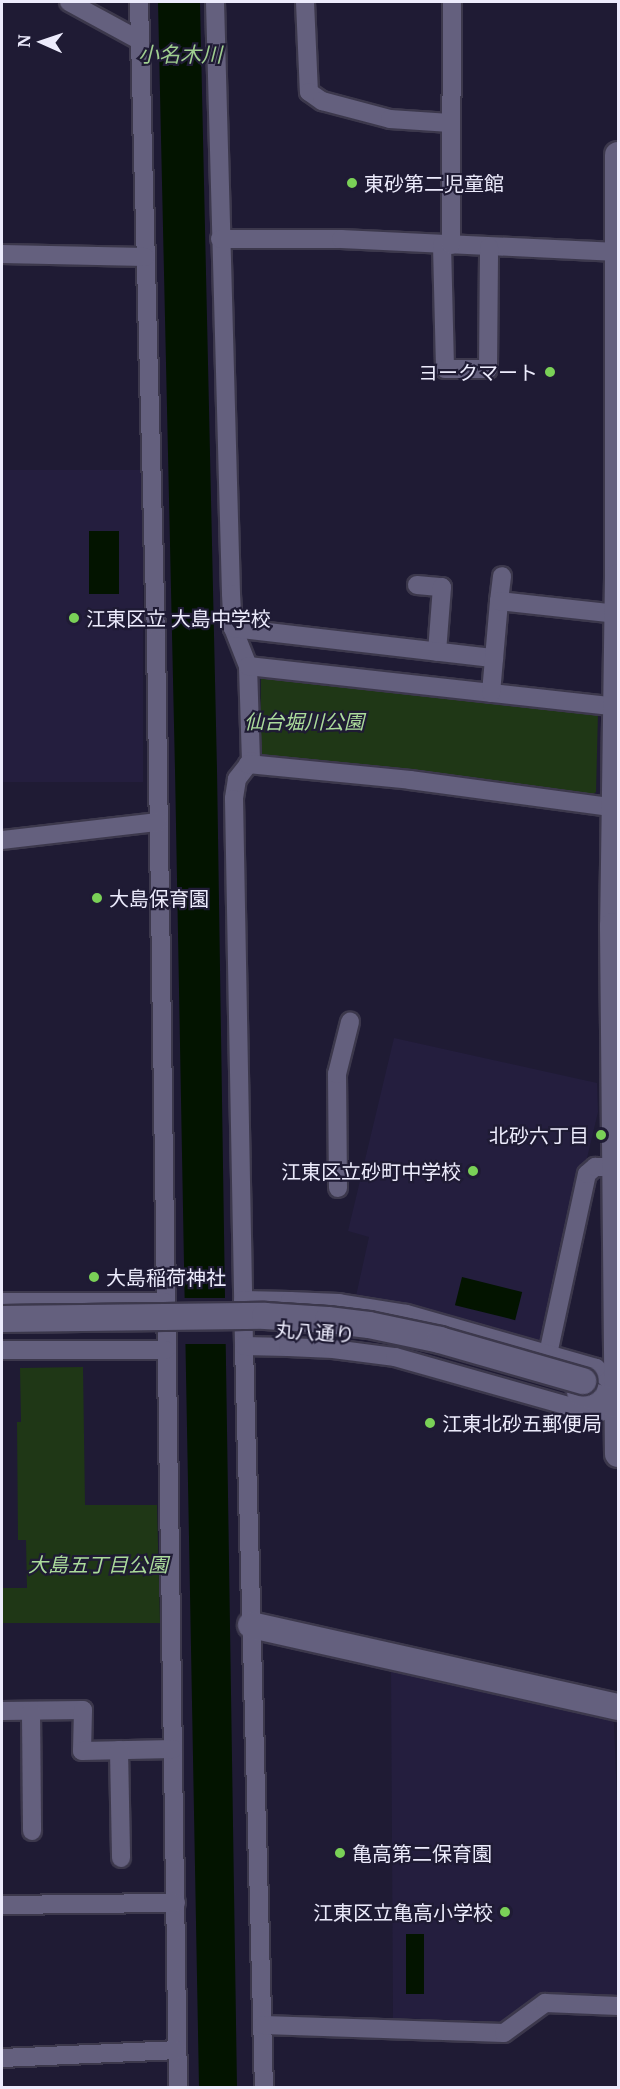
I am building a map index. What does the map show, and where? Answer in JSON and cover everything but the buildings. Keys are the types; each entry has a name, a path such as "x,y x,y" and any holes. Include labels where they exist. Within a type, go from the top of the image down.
{"street":[{"path":"69,2 139,40"},
{"path":"139,2 156,639 178,2088"},
{"path":"215,2 220,239 233,628 248,666 251,761 237,779 234,799 244,1346 264,2088"},
{"path":"305,2 309,92 322,101 390,119 450,123"},
{"path":"452,2 445,369 488,369 489,247"},
{"path":"618,155 615,1167 618,1454"},
{"path":"220,239 341,239 618,252"},
{"path":"2,254 145,257"},
{"path":"491,693 502,576"},
{"path":"417,585 442,587 437,652"},
{"path":"499,601 617,614"},
{"path":"233,628 494,658"},
{"path":"248,666 617,706"},
{"path":"248,764 410,780 616,807"},
{"path":"2,840 158,822"},
{"path":"338,1188 337,1074 350,1022"},
{"path":"548,1354 587,1174 595,1167 615,1167"},
{"path":"243,1300 339,1303 405,1314 596,1368 618,1396"},
{"path":"288,1347 290,1301"},
{"path":"2,1302 165,1302"},
{"name":"丸八通り","path":"2,1319 265,1316 328,1320 369,1325 440,1340 581,1387"},
{"name":"丸八通り","path":"2,1330 261,1328 328,1331 402,1343 618,1396"},
{"path":"244,1346 333,1349 395,1357 596,1414 618,1396"},
{"path":"2,1350 165,1350"},
{"path":"251,1625 618,1707"},
{"path":"2,1711 83,1710 82,1751 174,1749"},
{"path":"31,1711 32,1831"},
{"path":"119,1750 121,1858"},
{"path":"2,1905 176,1903"},
{"path":"263,2025 504,2033 545,2002 618,2006"},
{"path":"2,2058 177,2050"}],"shaded area":[{"name":"江東区立 大島中学校","path":"2,470 143,470 143,782 2,782"},
{"name":"江東区立砂町中学校","path":"394,1038 597,1083 598,1112 543,1343 415,1308 356,1296 369,1237 348,1231"},
{"name":"江東区立亀高小学校","path":"391,1670 607,1715 614,1723 618,1826 618,1998 540,1997 509,2022 393,2018"}],"green space":[{"name":"仙台堀川公園","path":"261,674 598,713 596,792 591,796 265,759 260,751"},
{"name":"大島五丁目公園","path":"83,1367 85,1505 157,1505 160,1623 2,1623 2,1588 27,1588 26,1540 18,1540 17,1422 21,1422 20,1368"}],"water":[{"name":"小名木川","path":"158,2 200,2 217,770 237,2088 199,2087 175,770"},
{"path":"89,531 119,531 119,594 89,594"},
{"path":"462,1277 522,1292 515,1320 455,1305"},
{"path":"406,1934 424,1934 424,1994 406,1994"}],"pier":[{"path":"181,1298 228,1298 228,1344 181,1344"}],"place":[{"name":"東砂第二児童館","path":"352,183"},
{"name":"ヨークマート","path":"550,372"},
{"name":"江東区立 大島中学校","path":"74,618"},
{"name":"大島保育園","path":"97,898"},
{"name":"北砂六丁目","path":"601,1135"},
{"name":"江東区立砂町中学校","path":"473,1171"},
{"name":"大島稲荷神社","path":"94,1277"},
{"name":"江東北砂五郵便局","path":"430,1423"},
{"name":"亀高第二保育園","path":"340,1853"},
{"name":"江東区立亀高小学校","path":"505,1912"}]}
